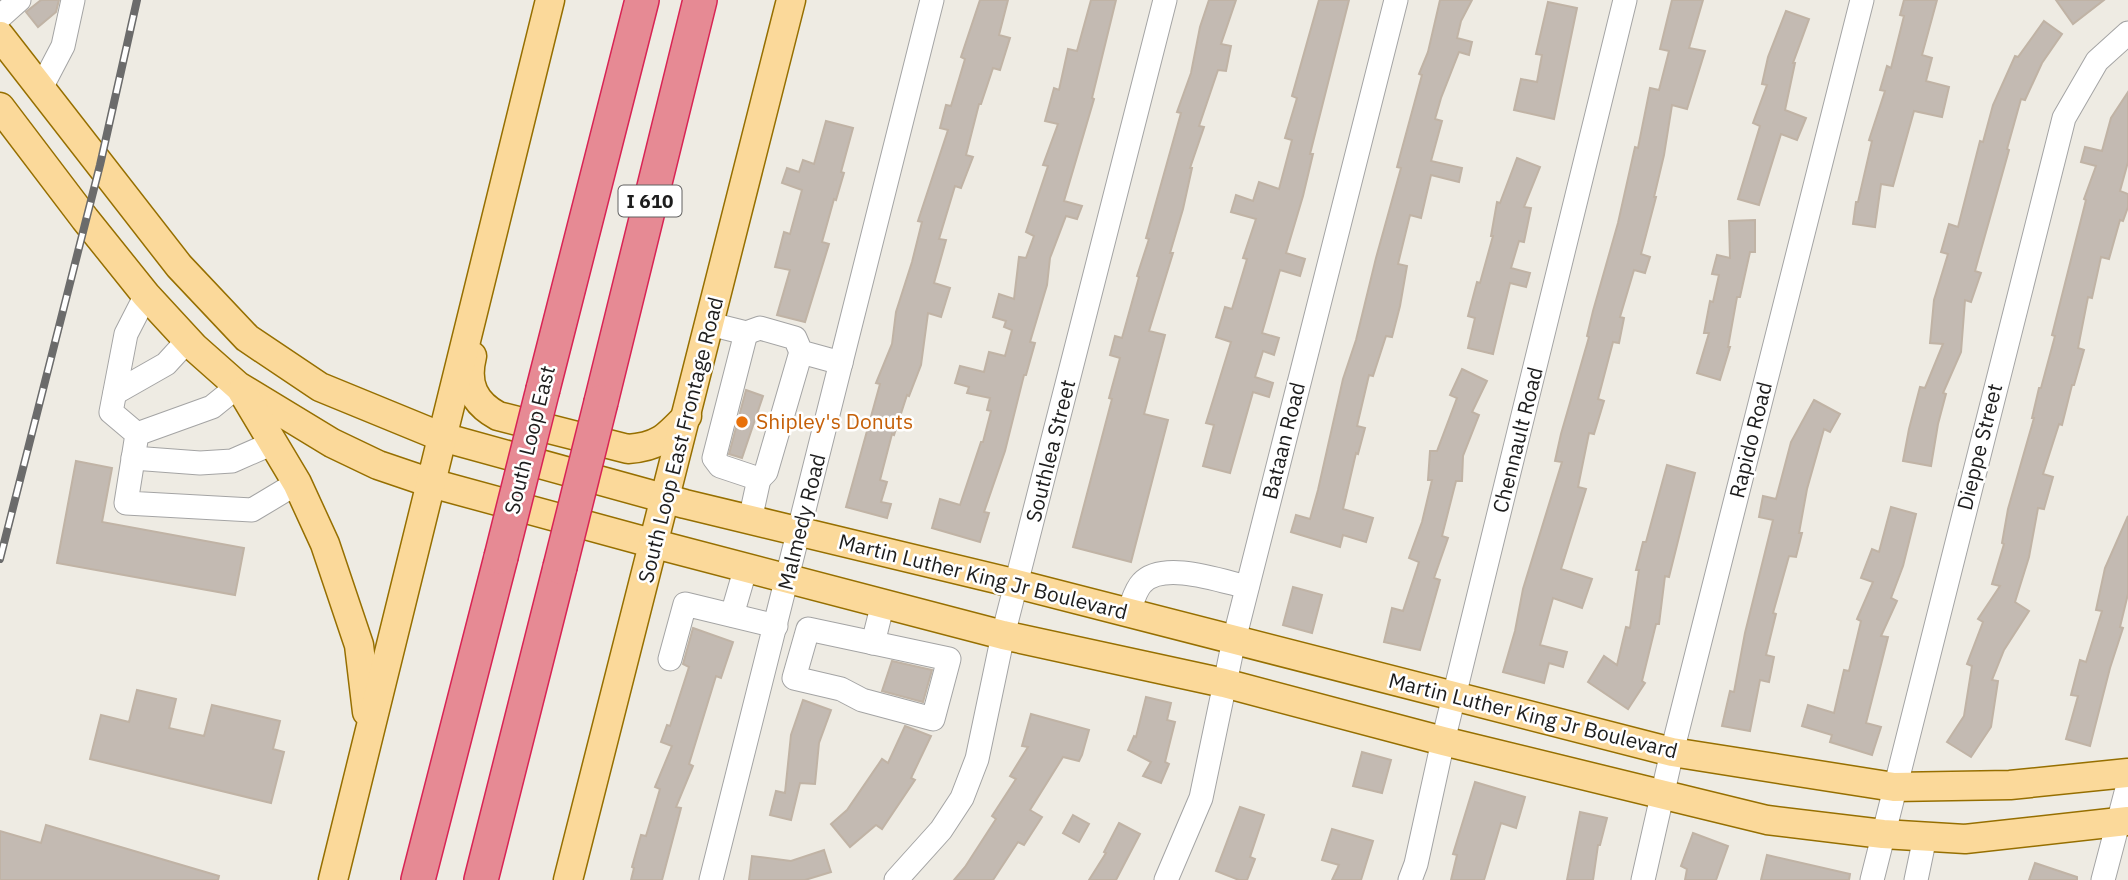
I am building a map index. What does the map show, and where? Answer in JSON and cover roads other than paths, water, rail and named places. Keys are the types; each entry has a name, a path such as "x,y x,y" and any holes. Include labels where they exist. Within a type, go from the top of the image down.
{"highway":[{"name":"South Loop East","path":"418,880 642,0"},
{"name":"I 610","path":"481,880 700,0"}],"main road":[{"path":"333,880 366,755 381,681 550,0"},
{"name":"South Loop East Frontage Road","path":"568,880 791,0"},
{"name":"Martin Luther King Jr Boulevard","path":"0,36 179,266 247,338 320,387 442,437 666,499 1017,584 1672,752 1894,787 2010,785 2128,774"},
{"path":"0,107 146,295 188,340 238,386 332,443 377,465 654,544 1003,635 1224,683 1443,741 1767,820 1882,834 1965,839 2123,822"},
{"path":"53,176 86,147"},
{"path":"506,179 506,218 470,364 473,395 484,408 498,416 628,449 648,448 666,438 687,416"},
{"path":"146,295 179,266"},
{"path":"238,386 297,483 325,544 359,645 367,702 366,755"}],"street":[{"path":"0,17 19,0"},
{"path":"41,88 63,46 73,0"},
{"name":"Malmedy Road","path":"711,880 932,0"},
{"name":"Southlea Street","path":"896,880 941,830 962,798 977,759 1003,635 1165,0"},
{"name":"Bataan Road","path":"1166,880 1201,798 1234,640 1396,0"},
{"name":"Chennault Road","path":"1409,880 1416,864 1443,741 1625,0"},
{"name":"Rapido Road","path":"1643,880 1672,752 1862,0"},
{"name":"Dieppe Street","path":"1879,879 1882,834 2064,118 2098,61 2128,33"},
{"path":"137,434 111,412 126,334 146,295"},
{"path":"710,324 746,332 760,328 795,338 801,352 766,472 759,479 750,520"},
{"path":"746,332 714,458 720,467 759,479"},
{"path":"115,393 166,364 188,340"},
{"path":"801,352 841,363"},
{"path":"137,434 212,408 238,386"},
{"path":"137,434 126,503 252,510 297,483"},
{"path":"133,458 200,463 232,461 273,443"},
{"path":"732,615 746,567"},
{"path":"1128,613 1140,584 1153,575 1181,572 1247,587"},
{"path":"873,643 883,603"},
{"path":"670,659 685,604 776,626"},
{"path":"925,654 935,617"},
{"path":"808,629 873,643 949,659 933,719 862,700 841,689 794,678 808,629"},
{"path":"767,661 797,669"},
{"path":"2103,880 2123,822 2128,785"},
{"path":"1916,880 1925,837"}],"railway":[{"path":"0,559 100,165 137,0"}],"place":[{"name":"Shipley's Donuts","path":"742,422"}]}
